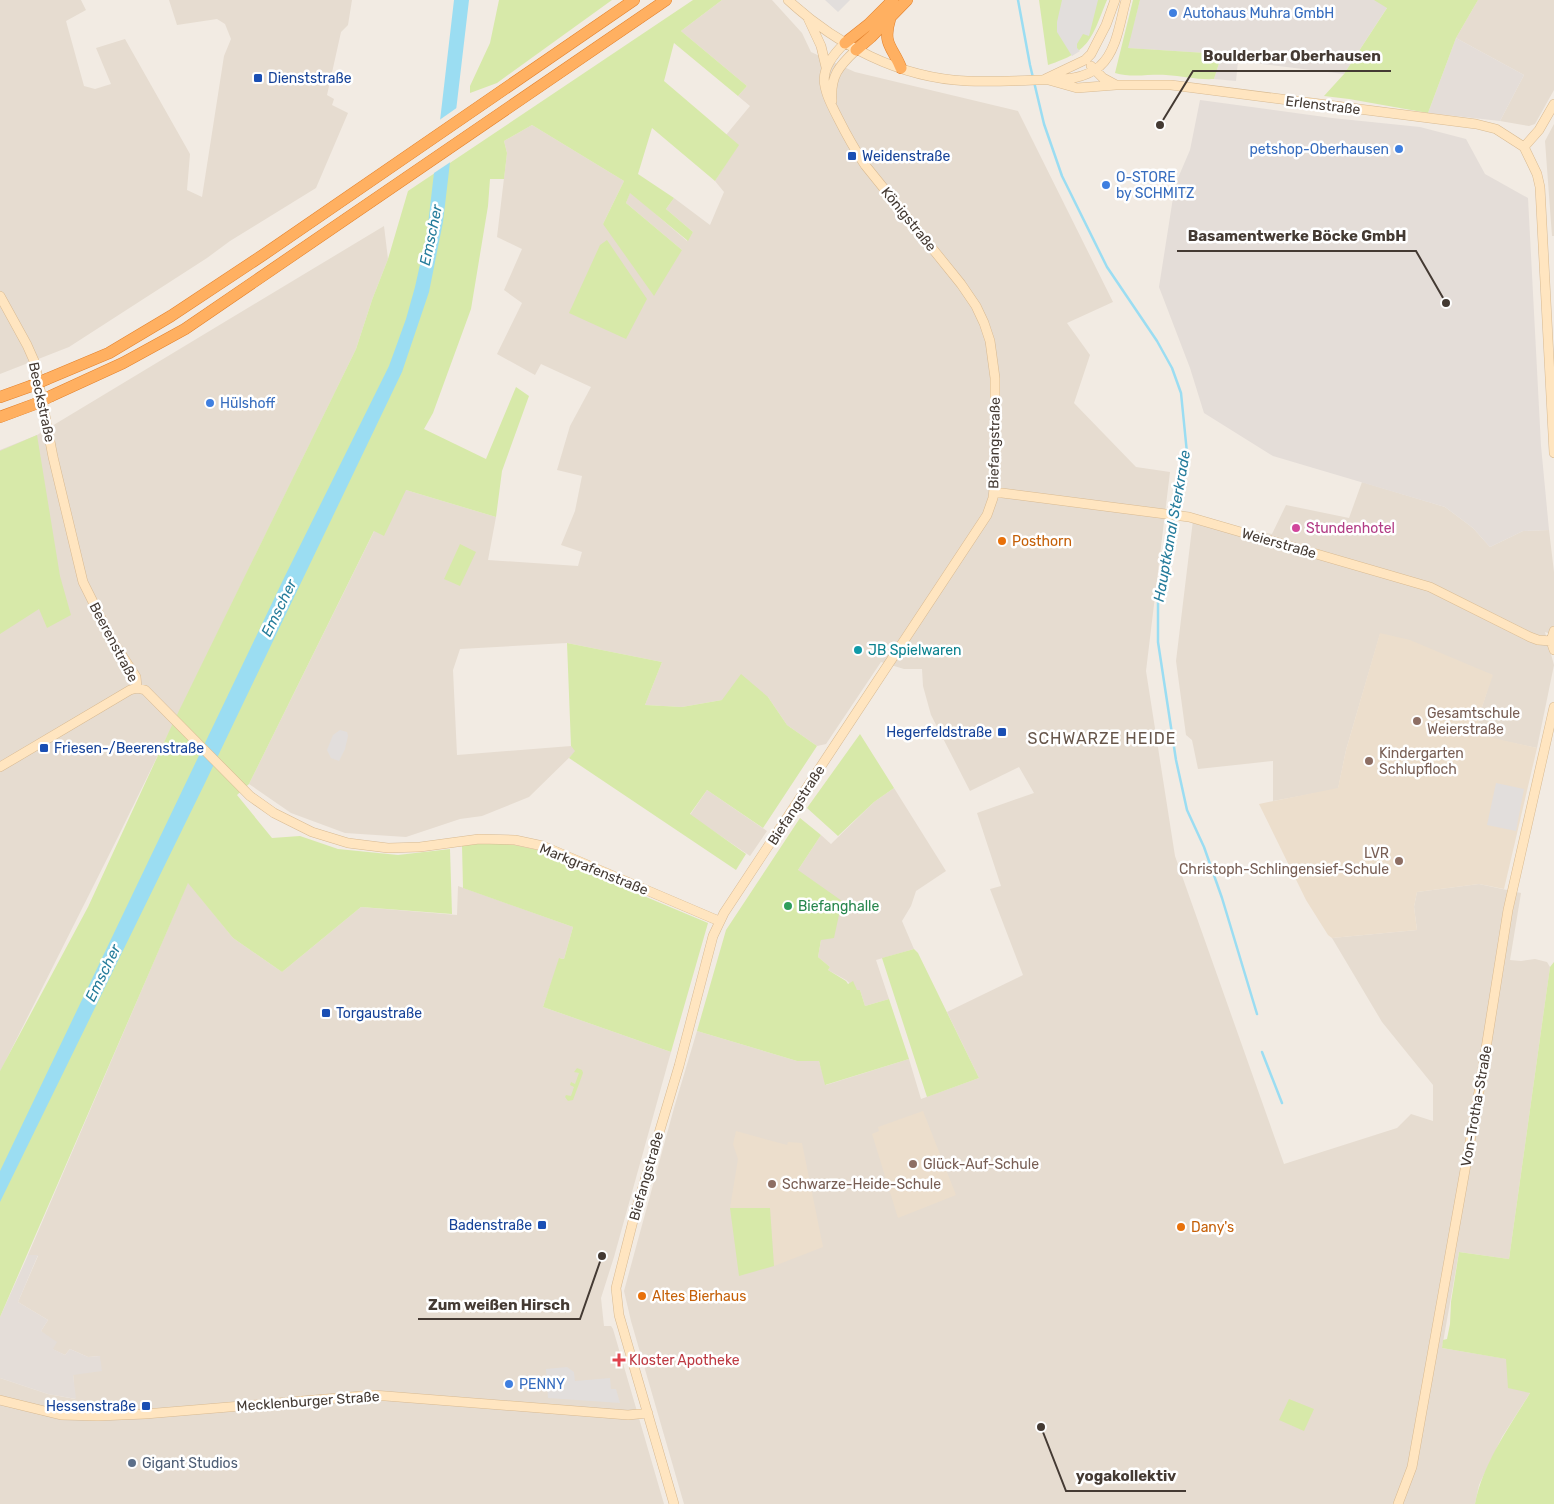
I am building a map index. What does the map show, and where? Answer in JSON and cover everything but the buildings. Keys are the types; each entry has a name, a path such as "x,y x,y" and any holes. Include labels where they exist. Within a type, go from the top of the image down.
{"highway":[{"path":"0,397 109,353 171,316 634,0"},
{"path":"0,417 114,368 185,329 666,0"},
{"path":"845,43 869,24 893,0"},
{"path":"856,50 907,0"},
{"path":"891,17 887,28 888,42 901,68"}],"main road":[{"path":"788,0 807,16 856,50"},
{"path":"1115,0 1097,44 1085,60 1094,70 1116,85"},
{"path":"1094,70 1110,54 1126,0"},
{"name":"Königstraße","path":"807,16 821,46 826,67 824,86 826,96 855,150 966,291 981,315 987,331"},
{"path":"826,67 834,53 845,43"},
{"name":"Königstraße","path":"832,106 832,83 836,72 856,50"},
{"name":"Erlenstraße","path":"856,50 876,60 901,68 937,78 966,81 1067,79 1083,76 1094,70"},
{"name":"Erlenstraße","path":"1045,80 1085,60"},
{"name":"Erlenstraße","path":"1045,80 1077,88 1116,85 1171,85 1476,124 1496,129 1524,147"},
{"path":"1554,104 1540,130 1524,147 1537,174 1540,187 1554,453"},
{"name":"Beeckstraße","path":"0,296 35,362 53,456"},
{"name":"Biefangstraße","path":"648,1413 616,1300 616,1288 634,1217 679,1066 712,936 719,921 987,516 994,492 995,378 992,351 987,331"},
{"name":"Beerenstraße","path":"53,456 83,582 112,640 136,677 137,688 148,692 250,796 289,822"},
{"name":"Weierstraße","path":"994,492 1189,517 1430,587 1530,637 1538,640 1551,640"},
{"path":"1554,631 1551,640 1554,650"},
{"path":"0,767 129,690 137,688"},
{"name":"Von-Trotha-Straße","path":"1398,1504 1412,1467 1480,1090 1508,910 1554,707"},
{"name":"Markgrafenstraße","path":"289,822 335,840 375,847 420,847 478,839 515,840 543,846 719,921"},
{"name":"Mecklenburger Straße","path":"0,1400 42,1411 79,1416 145,1414 373,1395 628,1415 648,1413"},
{"path":"648,1413 674,1504"}],"shaded area":[{"path":"0,0 81,0 86,10 66,21 84,86 95,89 111,84 96,48 125,39 190,154 187,190 202,197 224,56 231,39 225,24 217,19 177,25 169,0 352,0 348,25 341,32 327,95 334,99 332,105 348,113 316,188 230,241 207,258 69,347 0,374"},
{"path":"722,0 772,0 802,33 811,52 855,72 1018,111 1113,302 1067,323 1090,355 1074,403 1136,467 1170,472 1146,671 1175,856 1284,1164 1397,1128 1411,1114 1433,1121 1433,1085 1382,1022 1332,938 1417,930 1414,907 1417,892 1479,884 1521,893 1510,960 1535,959 1547,962 1550,967 1509,1259 1459,1252 1442,1348 1507,1359 1530,1393 1502,1437 1479,1485 1475,1504 684,1504 624,1291 697,1031 797,1061 819,1061 826,1085 909,1059 921,1099 979,1078 947,1012 1023,975 990,889 1001,886 977,813 1034,793 1019,767 970,791 931,715 923,686 922,669 904,669 881,662 826,744 817,746 787,725 768,697 722,700 682,707 645,705 662,662 567,643 460,649 453,670 457,755 571,746 576,751 529,797 482,816 460,819 406,837 345,833 291,813 249,784 396,487 496,517 488,560 578,566 582,552 561,545 575,511 582,476 557,470 570,426 591,387 541,364 535,375 497,354 522,303 504,290 522,249 497,237 507,153 504,141 532,125 624,181 603,224 682,250 626,203 630,192 687,241 693,232 666,209 674,198 710,225 724,192 715,181 738,145 726,135 750,106 738,96 747,86 681,31"},
{"path":"825,0 850,0 838,12"},
{"path":"1062,0 1098,0 1089,36 1083,34 1077,44 1077,48 1080,51 1072,56 1057,32 1057,22"},
{"path":"1140,0 1392,0 1344,74 1238,61 1236,81 1214,79 1222,54 1127,48"},
{"path":"1478,0 1554,0 1554,90 1535,124 1529,126 1500,121 1524,75 1456,38"},
{"path":"1456,38 1524,75 1500,121 1428,113"},
{"path":"1200,100 1332,118 1420,127 1466,139 1485,174 1528,198 1541,446 1549,530 1523,531 1490,547 1473,528 1445,507 1273,456 1204,413 1190,368 1159,287 1175,185 1190,150"},
{"path":"1554,124 1554,236 1552,236 1545,141"},
{"path":"384,226 388,259 356,349 117,839 0,1072 0,450 37,435"},
{"path":"1362,482 1445,507 1473,528 1490,547 1523,531 1549,530 1554,572 1554,635 1545,632 1554,665 1537,748 1475,735 1492,675 1380,634 1346,750 1338,789 1273,801 1273,761 1198,769 1192,740 1186,735 1176,661 1193,520 1272,534 1286,505 1349,518"},
{"name":"LVR Christoph-Schlingensief-Schule","path":"1380,633 1410,640 1493,675 1475,734 1537,748 1504,889 1479,884 1417,892 1414,907 1417,930 1332,938 1328,935 1306,900 1259,804 1338,788 1346,750"},
{"path":"340,730 347,732 348,736 345,749 339,761 331,758 327,750 333,735"},
{"path":"1496,783 1524,789 1516,831 1487,825"},
{"path":"894,788 946,871 916,891 911,906 902,921 914,949 876,960 889,999 865,1006 860,990 857,990 846,980 828,970 830,967 818,957 821,940 798,870 821,835 831,844 874,802"},
{"path":"707,790 767,831 750,856 690,815"},
{"path":"188,882 233,938 282,972 361,907 457,915 458,886 573,927 564,959 560,958 543,1007 671,1052 601,1298 604,1326 611,1326 613,1329 664,1504 0,1504 0,1378 48,1394 75,1399 73,1374 100,1356 88,1357 70,1349 65,1355 52,1349 41,1331 48,1320 18,1302 38,1256 28,1255"},
{"name":"Glück-Auf-Schule","path":"923,1111 956,1195 898,1218 872,1134 879,1131 878,1127"},
{"name":"Schwarze-Heide-Schule","path":"736,1131 787,1145 788,1142 802,1143 823,1247 774,1266 770,1209 730,1208 738,1159 733,1144"},
{"path":"28,1255 38,1255 18,1302 48,1320 41,1331 57,1342 53,1349 65,1355 70,1349 88,1357 100,1356 102,1371 73,1375 76,1399 48,1394 0,1378 0,1317"},
{"path":"567,1367 574,1372 575,1381 610,1378 611,1389 616,1389 620,1403 548,1398 546,1369"}],"green space":[{"path":"499,0 612,0 497,83 470,93 470,86 490,43"},
{"path":"693,0 722,0 681,31 747,86 738,96 674,43 664,81 739,145 715,181 652,128 638,174 674,198 666,209 693,232 688,241 630,193 626,203 682,250 654,296 603,224 624,181 532,125 504,141 507,153 504,179 490,179 488,206 471,309 433,413 424,429 486,459 516,387 529,396 502,471 496,517 406,490 384,536 374,531 249,784 237,795 272,838 300,836 338,849 398,855 450,849 452,914 361,907 282,972 233,938 188,883 0,1317 0,1071 88,907 172,725 356,349 388,259 408,191"},
{"path":"1039,0 1107,0 1088,42 1073,54 1048,65"},
{"path":"1133,0 1140,0 1128,48 1222,54 1214,79 1115,73"},
{"path":"1374,0 1478,0 1456,38 1428,113 1324,96 1344,74 1387,8"},
{"path":"607,240 647,299 626,339 569,313 600,245"},
{"path":"37,435 60,576 71,615 47,628 39,609 0,634 0,451"},
{"path":"460,544 476,552 460,586 444,579"},
{"path":"567,643 662,662 645,705 682,707 722,700 741,674 768,697 787,725 817,746 763,828 707,790 690,814 746,854 736,870 569,758 575,751 571,746"},
{"path":"860,734 894,788 874,802 838,836 807,808"},
{"path":"800,818 821,835 798,870 842,901 834,938 821,940 818,957 830,967 828,970 848,984 853,981 857,990 860,990 865,1006 889,999 909,1059 825,1085 819,1061 797,1061 697,1031 726,930"},
{"path":"499,842 538,850 708,923 671,1052 543,1007 559,958 564,959 573,927 463,888 462,845"},
{"path":"914,949 918,953 979,1078 927,1097 882,958"},
{"path":"1554,962 1554,1504 1475,1504 1490,1460 1530,1393 1508,1388 1506,1359 1442,1348 1443,1340 1447,1339 1450,1324 1451,1302 1459,1252 1509,1259 1550,967"},
{"path":"577,1068 582,1070 583,1073 573,1100 568,1101 565,1097 566,1095 571,1096 574,1087 570,1085 571,1082 575,1084 579,1073 574,1072"},
{"path":"730,1208 770,1208 774,1266 739,1276"},
{"path":"1289,1399 1314,1409 1304,1431 1279,1420"}],"water":[{"name":"Emscher","path":"454,0 469,0 443,222 429,292 402,372 205,783 0,1202 0,1171 284,578 389,366 406,319 427,233"}],"pier":[{"path":"458,107 452,161 431,175 438,121"}],"waterway":[{"name":"Hauptkanal Sterkrade","path":"1018,0 1030,65 1044,124 1062,176 1107,267 1157,341 1172,368 1181,393 1187,453 1183,483 1158,588 1158,642 1176,760 1187,810 1204,847 1222,898 1257,1014"},
{"name":"Hauptkanal Sterkrade","path":"1262,1052 1282,1103"}],"place":[{"name":"Autohaus Muhra GmbH","path":"1173,13"},
{"name":"Dienststraße","path":"258,78"},
{"name":"Boulderbar Oberhausen","path":"1160,125"},
{"name":"petshop-Oberhausen","path":"1399,149"},
{"name":"Weidenstraße","path":"852,156"},
{"name":"O-STORE by SCHMITZ","path":"1106,185"},
{"name":"Basamentwerke Böcke GmbH","path":"1446,303"},
{"name":"Hülshoff","path":"210,403"},
{"name":"Stundenhotel","path":"1296,528"},
{"name":"Posthorn","path":"1002,541"},
{"name":"JB Spielwaren","path":"858,650"},
{"name":"Gesamtschule Weierstraße","path":"1417,721"},
{"name":"Hegerfeldstraße","path":"1002,732"},
{"name":"Friesen-/Beerenstraße","path":"44,748"},
{"name":"Kindergarten Schlupfloch","path":"1369,761"},
{"name":"LVR Christoph-Schlingensief-Schule","path":"1399,861"},
{"name":"Biefanghalle","path":"788,906"},
{"name":"Torgaustraße","path":"326,1013"},
{"name":"Glück-Auf-Schule","path":"913,1164"},
{"name":"Schwarze-Heide-Schule","path":"772,1184"},
{"name":"Badenstraße","path":"542,1225"},
{"name":"Dany's","path":"1181,1227"},
{"name":"Zum weißen Hirsch","path":"602,1256"},
{"name":"Altes Bierhaus","path":"642,1296"},
{"name":"Kloster Apotheke","path":"619,1360"},
{"name":"PENNY","path":"509,1384"},
{"name":"Hessenstraße","path":"146,1406"},
{"name":"yogakollektiv","path":"1041,1427"},
{"name":"Gigant Studios","path":"132,1463"}],"district":[{"name":"SCHWARZE HEIDE","path":"1102,738"}]}
